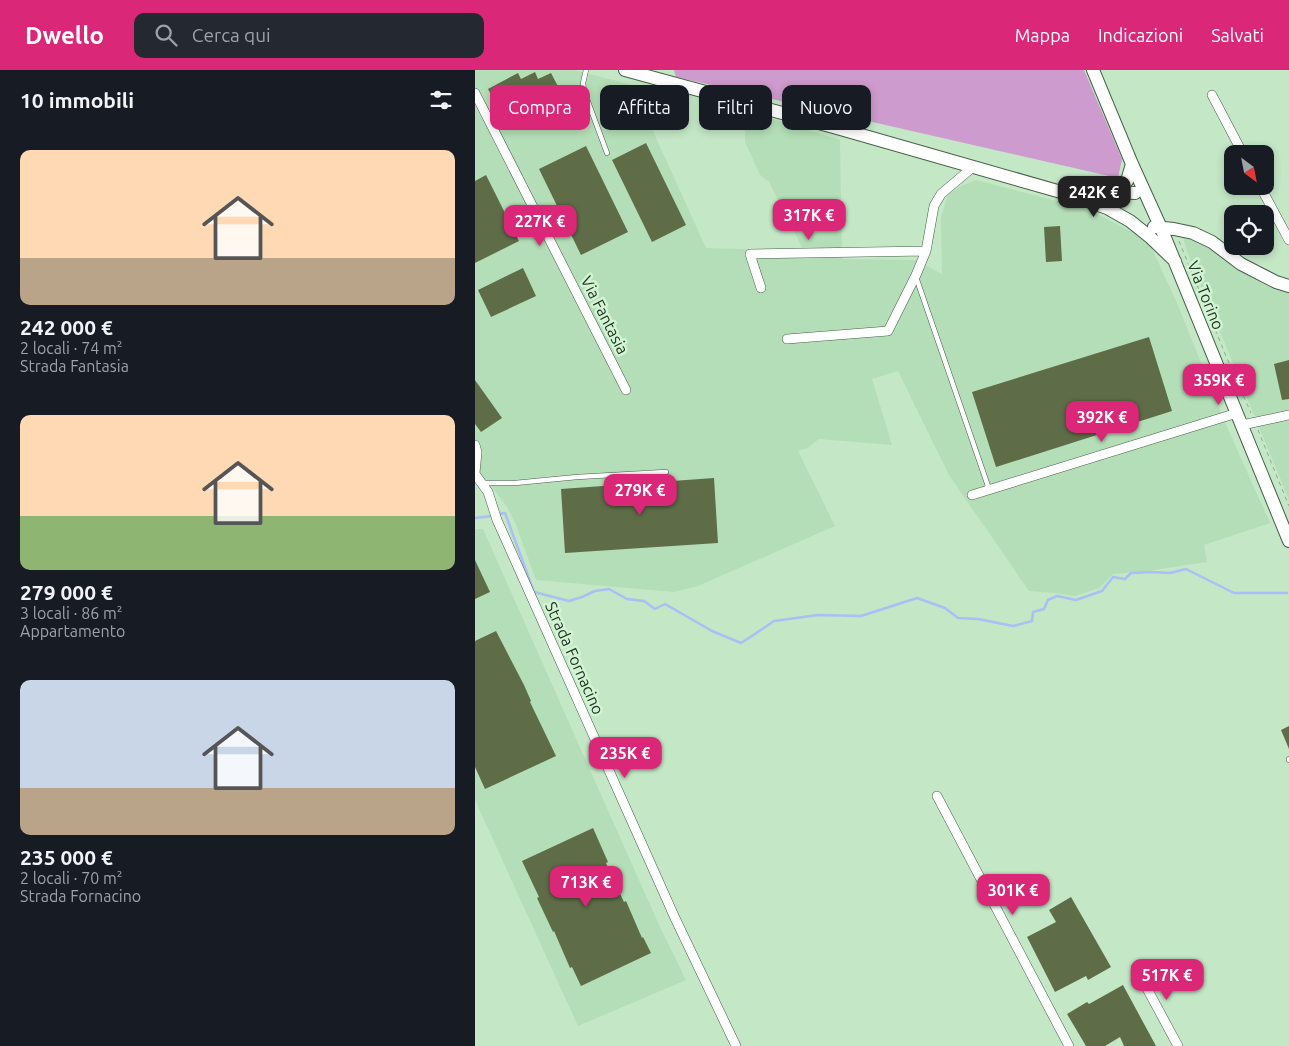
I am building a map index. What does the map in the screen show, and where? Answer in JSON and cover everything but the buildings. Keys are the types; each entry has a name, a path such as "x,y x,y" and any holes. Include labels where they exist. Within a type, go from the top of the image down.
{"street":[{"path":"625,70 1067,194 1107,208 1130,221 1150,237 1175,262"},
{"name":"Via Torino","path":"1093,70 1132,164 1139,191 1161,228 1289,540"},
{"name":"Via Fantasia","path":"475,92 626,390"},
{"path":"1212,96 1238,145"},
{"path":"1118,192 1127,181 1132,164"},
{"path":"787,339 888,331 916,276 926,251 934,206 937,200 941,194 973,167"},
{"path":"1067,194 1098,198 1110,196 1118,192 1139,191"},
{"path":"1107,208 1118,206 1139,191"},
{"path":"1265,195 1289,240"},
{"path":"1130,221 1193,233 1212,242 1241,264 1276,282 1289,286"},
{"path":"761,288 750,254 926,251"},
{"path":"973,495 1239,419 1255,422 1289,415"},
{"path":"475,445 477,452 475,473"},
{"name":"Strada Fornacino","path":"475,473 488,492 497,520 671,910 736,1046"},
{"path":"937,796 1069,1046"},
{"path":"1136,968 1178,1046"}],"lane":[{"path":"586,70 583,83 584,91 607,153"},
{"path":"916,276 989,491"},
{"path":"481,483 515,483 666,472"}],"path":[{"path":"1174,229 1289,506"}],"shaded area":[{"path":"475,70 574,70 632,85 600,85 600,130 652,130 706,248 803,249 769,182 760,175 745,142 745,130 772,130 772,119 782,122 782,130 808,130 840,140 842,259 915,260 942,274 941,217 948,195 961,186 976,180 1087,209 1148,240 1177,303 1227,427 1270,523 1204,545 1207,562 1113,574 1099,588 1075,596 1029,591 949,475 898,371 872,379 892,445 819,439 807,448 798,451 835,526 698,586 674,592 536,580 516,525 507,507 489,483 475,470"},
{"path":"674,70 1084,70 1122,159 1118,178 871,122 871,85 782,85 782,101 772,99 772,85 711,85 676,77"},
{"path":"1183,237 1197,241 1244,273 1289,291 1289,500 1187,251"},
{"path":"475,529 483,529 660,927 686,980 578,1026 475,800"}],"waterway":[{"path":"498,514 505,513 534,592 569,601 595,591 609,589 627,599 644,601 655,609 665,604 712,631 741,643 774,621 818,615 861,616 917,598 945,608 958,618 978,619 1013,626 1032,621 1033,612 1044,609 1048,600 1057,596 1076,600 1102,591 1113,577 1125,579 1131,573 1170,573 1186,569 1234,593 1287,593"},
{"path":"475,518 492,516"}]}
